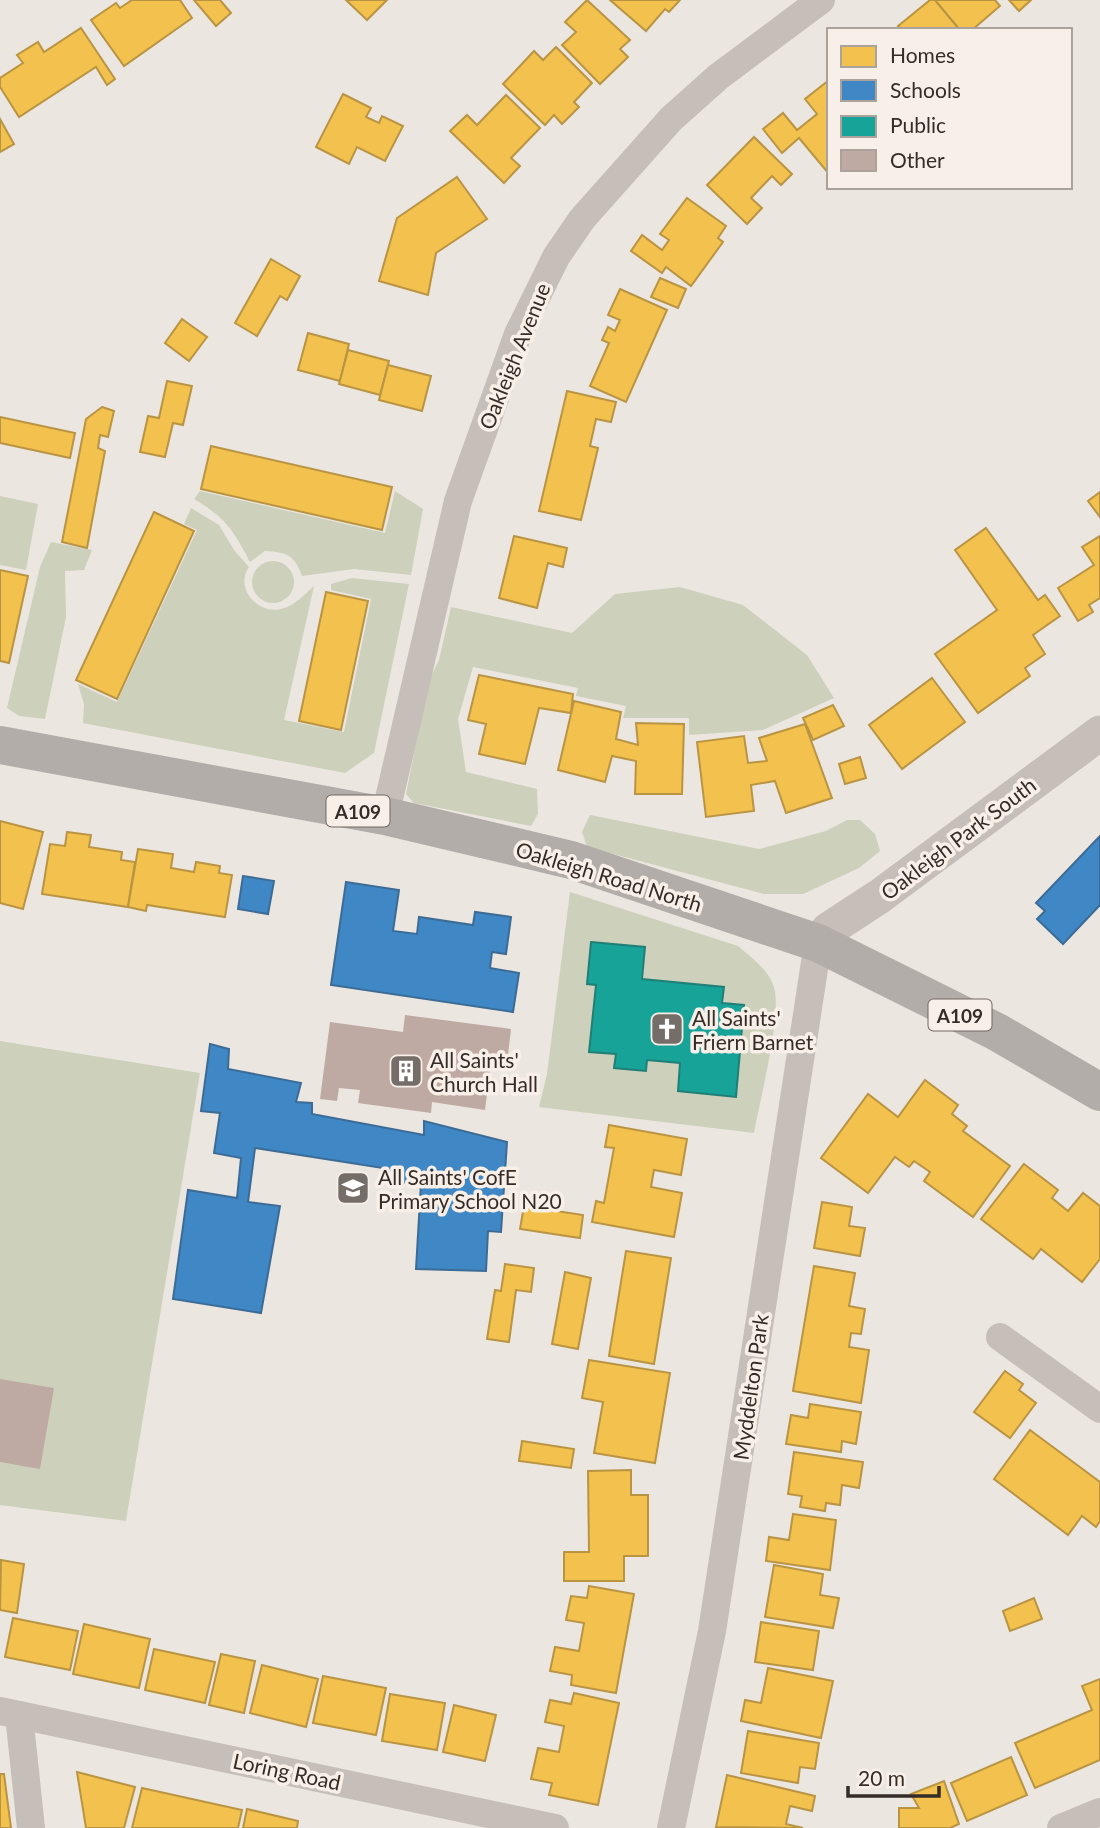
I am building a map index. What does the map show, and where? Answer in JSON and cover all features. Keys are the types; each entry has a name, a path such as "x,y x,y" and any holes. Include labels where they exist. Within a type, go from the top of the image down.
{"main road":[{"name":"Oakleigh Road North","path":"0,746 385,816 571,860 818,943 997,1032 1100,1092"}],"street":[{"name":"Oakleigh Avenue","path":"385,816 458,501 518,334 550,267 582,219 671,119 718,77 821,0"},
{"name":"Oakleigh Park South","path":"818,943 828,930 880,897 1100,733"},
{"name":"Myddelton Park","path":"671,1828 712,1631 818,943"},
{"path":"1000,1337 1100,1409"},
{"path":"10,1713 31,1828"},
{"name":"Loring Road","path":"10,1713 555,1828"},
{"path":"1061,1828 1100,1812"}],"green space":[{"path":"200,491 385,533 395,491 423,509 411,575 354,569 302,576 289,556 265,551 250,562 228,526 214,512 194,499"},
{"path":"0,496 38,504 26,570 0,565"},
{"path":"191,508 219,525 234,550 249,567 244,583 246,591 257,604 272,610 286,608 314,586 284,720 344,732 371,599 331,590 331,584 352,578 409,584 374,753 345,773 83,723 84,704 78,684 117,702 197,530 184,524"},
{"path":"51,542 92,550 84,570 65,571 66,617 45,719 19,716 7,708 40,567"},
{"path":"273,561 288,567 294,582 288,597 273,603 258,597 252,582 258,567"},
{"path":"680,587 743,605 807,655 834,698 763,730 689,735 689,718 623,718 626,706 576,696 578,688 473,667 458,719 466,772 537,789 538,814 531,826 414,803 406,794 428,683 439,660 451,607 572,633 615,594"},
{"path":"590,815 759,849 826,831 847,820 860,820 875,834 880,851 859,868 803,894 764,894 587,847 582,832"},
{"path":"570,892 738,946 766,972 775,992 775,1022 754,1133 539,1107 547,1074"},
{"path":"0,1041 200,1073 126,1521 0,1505"}],"building: Homes":[{"path":"132,0 180,0 192,18 124,66 91,20 116,3 120,8"},
{"path":"194,0 220,0 231,13 216,26"},
{"path":"346,0 387,0 367,20"},
{"path":"587,0 630,40 620,49 628,57 600,84 562,45 576,32 565,22"},
{"path":"610,0 680,0 669,12 665,9 646,31"},
{"path":"930,0 935,0 958,28 900,28 898,26"},
{"path":"935,0 995,0 1000,6 974,28 958,28"},
{"path":"1009,0 1031,0 1019,11"},
{"path":"81,28 115,79 107,85 96,67 19,117 0,87 0,78 23,63 17,55 38,42 44,52"},
{"path":"556,47 592,83 574,102 579,107 562,124 554,115 545,125 503,84 534,51 543,60"},
{"path":"827,82 827,172 799,138 782,153 763,129 783,113 797,130 817,114 805,99"},
{"path":"343,94 371,108 366,117 379,123 382,116 403,126 385,161 357,147 349,164 316,147"},
{"path":"506,95 540,128 511,158 520,166 504,183 450,131 467,115 477,125"},
{"path":"0,119 14,144 0,152"},
{"path":"754,137 792,174 781,185 772,176 751,198 762,208 747,224 707,185"},
{"path":"457,177 487,219 436,253 428,295 379,281 397,218"},
{"path":"687,198 726,226 718,238 723,242 691,286 666,267 662,273 631,251 642,235 662,250 669,240 660,234"},
{"path":"271,259 300,276 287,300 280,296 257,336 235,323"},
{"path":"660,278 686,289 678,308 651,297"},
{"path":"620,289 667,310 626,402 590,386 609,343 602,340 608,327 615,331 620,320 608,315"},
{"path":"182,319 207,337 189,361 165,343"},
{"path":"308,333 349,344 340,381 298,370"},
{"path":"348,350 389,361 380,395 339,384"},
{"path":"388,365 431,376 422,411 379,400"},
{"path":"167,381 192,386 183,425 173,423 165,457 140,452 148,416 159,418"},
{"path":"567,391 616,402 611,422 596,419 590,446 598,448 581,520 539,511"},
{"path":"102,407 114,411 108,437 100,435 98,448 105,451 87,548 62,542 86,419"},
{"path":"0,417 75,433 70,458 0,443"},
{"path":"211,446 392,487 382,530 201,489"},
{"path":"1100,492 1100,517 1088,501"},
{"path":"154,512 194,531 117,699 76,680"},
{"path":"986,528 1038,600 1045,595 1060,616 1033,635 1045,654 1025,668 1030,676 978,713 935,654 997,610 955,550"},
{"path":"514,536 567,548 563,567 548,563 537,608 499,598"},
{"path":"1100,536 1100,598 1089,605 1093,612 1078,621 1058,588 1094,565 1082,547"},
{"path":"0,570 28,576 9,663 0,661"},
{"path":"326,592 368,601 341,730 299,721"},
{"path":"479,675 573,694 571,713 539,708 525,764 479,754 486,724 468,720"},
{"path":"932,678 965,722 902,769 869,725"},
{"path":"574,701 621,712 616,739 638,745 636,723 684,724 682,794 635,794 636,761 612,756 605,782 558,770"},
{"path":"833,705 844,726 813,740 803,718"},
{"path":"805,724 832,798 786,813 775,781 751,785 754,811 706,817 697,742 744,736 748,763 767,761 759,738"},
{"path":"860,757 866,778 845,784 839,764"},
{"path":"0,821 43,832 23,909 0,903"},
{"path":"67,832 91,835 89,847 122,852 121,860 135,862 128,907 42,894 50,844 65,846"},
{"path":"138,849 173,854 171,868 194,872 196,862 220,866 219,873 232,875 225,917 147,905 146,911 128,907"},
{"path":"925,1080 958,1105 952,1114 967,1126 963,1131 1010,1166 973,1217 924,1181 930,1172 914,1161 909,1167 895,1157 868,1193 821,1158 868,1094 898,1117"},
{"path":"609,1125 687,1139 681,1175 654,1170 651,1187 682,1193 674,1237 592,1222 596,1201 604,1203 614,1148 605,1147"},
{"path":"1024,1164 1058,1190 1052,1198 1068,1211 1083,1193 1100,1206 1100,1259 1082,1282 1041,1249 1033,1259 981,1219"},
{"path":"822,1202 852,1207 849,1226 865,1228 860,1256 814,1248"},
{"path":"524,1206 583,1215 580,1238 520,1229"},
{"path":"626,1251 671,1258 654,1364 609,1356"},
{"path":"505,1264 534,1268 531,1292 516,1290 509,1342 487,1339 495,1290 501,1291"},
{"path":"814,1266 855,1273 849,1306 865,1309 861,1334 851,1333 849,1347 869,1350 861,1403 793,1391"},
{"path":"565,1272 591,1278 578,1349 552,1344"},
{"path":"589,1360 670,1373 655,1463 594,1453 603,1402 582,1398"},
{"path":"1005,1371 1023,1384 1019,1390 1036,1403 1010,1438 974,1412"},
{"path":"810,1404 861,1412 856,1444 842,1441 841,1452 786,1444 791,1415 808,1418"},
{"path":"1030,1430 1100,1482 1100,1521 1096,1527 1082,1516 1068,1535 994,1479"},
{"path":"522,1441 574,1449 571,1468 519,1461"},
{"path":"794,1452 863,1462 859,1488 842,1485 840,1505 826,1503 825,1511 800,1507 802,1496 788,1494"},
{"path":"631,1470 631,1495 648,1495 648,1556 624,1556 624,1581 564,1581 564,1552 589,1552 588,1471"},
{"path":"793,1514 836,1520 830,1570 766,1561 769,1537 789,1540"},
{"path":"1,1560 24,1564 17,1613 0,1610"},
{"path":"774,1565 823,1574 820,1595 839,1598 833,1628 765,1617"},
{"path":"589,1586 634,1594 616,1693 571,1685 572,1675 550,1671 555,1647 579,1651 584,1623 566,1620 571,1596 587,1598"},
{"path":"1034,1598 1042,1619 1010,1631 1003,1611"},
{"path":"13,1618 78,1631 70,1670 5,1657"},
{"path":"761,1622 819,1631 813,1670 755,1662"},
{"path":"84,1624 150,1639 139,1688 73,1674"},
{"path":"154,1649 215,1662 205,1703 145,1690"},
{"path":"221,1654 255,1661 244,1713 209,1705"},
{"path":"262,1665 318,1679 306,1727 250,1713"},
{"path":"768,1668 833,1681 821,1738 741,1721 745,1700 761,1703"},
{"path":"323,1676 386,1688 376,1735 313,1723"},
{"path":"1100,1679 1100,1760 1035,1788 1015,1743 1092,1710 1082,1686"},
{"path":"574,1693 619,1703 598,1805 549,1795 552,1783 531,1779 538,1748 559,1752 564,1726 545,1722 550,1700 571,1704"},
{"path":"390,1694 445,1703 437,1750 382,1741"},
{"path":"454,1705 496,1715 485,1761 443,1752"},
{"path":"748,1731 819,1743 815,1769 800,1767 798,1783 741,1773"},
{"path":"1011,1757 1027,1795 967,1821 951,1783"},
{"path":"77,1772 135,1787 124,1828 86,1828"},
{"path":"0,1774 4,1774 11,1828 0,1828"},
{"path":"727,1775 815,1796 812,1811 790,1806 786,1824 803,1828 716,1827"},
{"path":"944,1781 959,1824 950,1828 899,1828 899,1808 919,1808 911,1794"},
{"path":"142,1788 242,1810 238,1828 132,1828"},
{"path":"247,1809 298,1821 297,1828 243,1828"}],"building: Schools":[{"path":"1100,836 1100,905 1063,944 1037,919 1045,911 1036,903"},
{"path":"243,876 274,881 268,914 238,909"},
{"path":"346,882 399,890 393,931 417,934 419,917 473,925 475,912 511,917 506,954 492,952 490,968 519,973 513,1012 331,985"},
{"path":"210,1044 229,1049 228,1069 301,1083 296,1102 312,1103 312,1114 424,1135 424,1121 507,1142 501,1232 488,1231 486,1271 416,1269 421,1183 382,1182 383,1168 255,1148 248,1202 280,1206 261,1313 173,1299 188,1190 237,1198 241,1158 214,1153 220,1113 201,1111"}],"building: Public":[{"name":"All Saints' Friern Barnet","path":"591,942 645,947 642,979 724,987 722,1003 744,1005 736,1097 678,1091 680,1063 647,1060 646,1071 614,1068 616,1054 589,1052 596,985 587,984"}],"building: Other":[{"name":"All Saints' Church Hall","path":"405,1015 511,1029 508,1055 492,1053 485,1110 432,1102 431,1113 358,1103 360,1090 339,1088 337,1101 320,1099 330,1022 403,1032"},
{"path":"0,1379 54,1388 40,1469 0,1462"}],"place":[{"name":"All Saints' Friern Barnet","path":"667,1029"},
{"name":"All Saints' Church Hall","path":"406,1071"},
{"name":"All Saints' CofE Primary School N20","path":"353,1188"}]}
